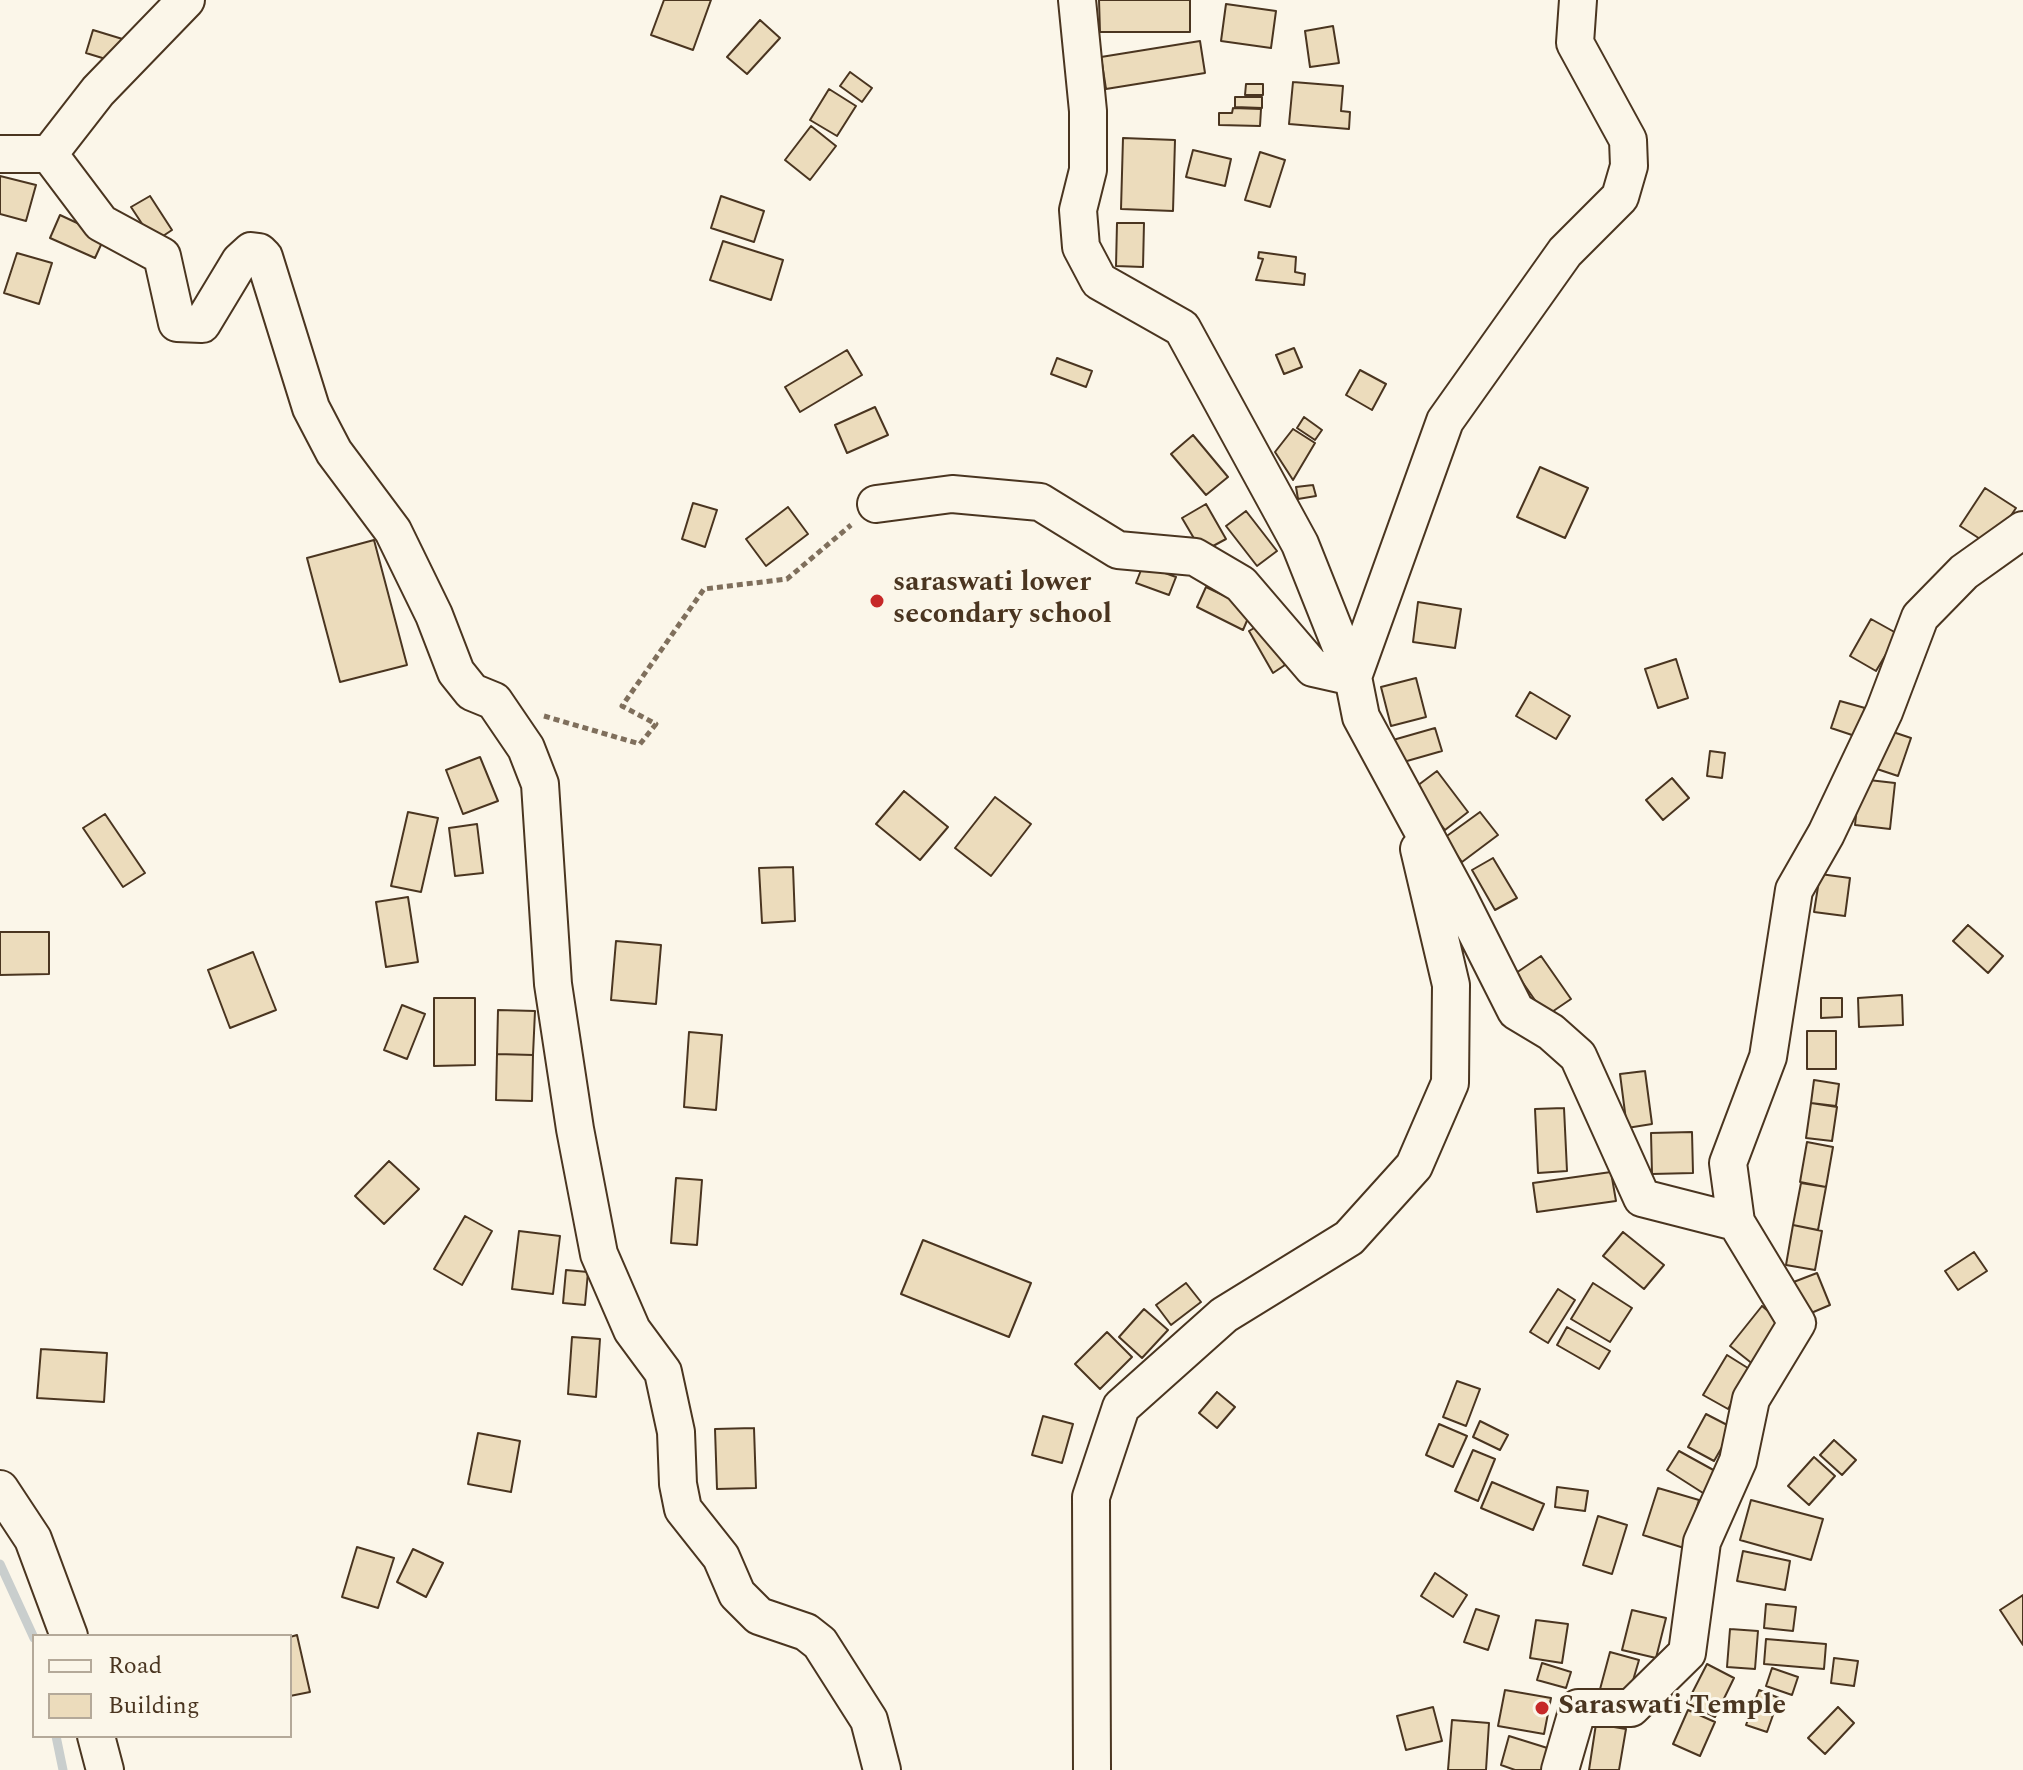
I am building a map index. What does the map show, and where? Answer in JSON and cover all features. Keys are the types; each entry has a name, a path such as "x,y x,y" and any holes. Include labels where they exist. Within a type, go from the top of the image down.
{"street":[{"path":"49,154 98,91 186,0"},
{"path":"1077,0 1088,111 1088,170 1078,210 1081,247 1099,281 1182,328 1300,544 1353,677 1361,717 1408,801 1516,1011 1551,1032 1578,1056 1642,1198 1736,1222"},
{"path":"1353,677 1445,421 1565,252 1620,197 1629,166 1628,140 1575,43 1578,0"},
{"path":"0,154 49,154"},
{"path":"49,154 101,223 162,256 177,323 202,324 240,261 251,251 264,257 311,408 334,452 393,531 434,615 456,672 472,692 494,701 526,748 540,784 553,984 575,1129 599,1254 632,1330 663,1372 676,1432 678,1484 683,1509 721,1557 737,1594 759,1616 806,1632 820,1643 869,1720 882,1770"},
{"path":"876,504 952,494 1040,502 1118,550 1195,557 1241,584 1313,668 1353,677"},
{"path":"1560,1770 1578,1708 1631,1708 1687,1653 1702,1542 1738,1461 1751,1399 1797,1323 1736,1222 1728,1163 1768,1057 1794,890 1826,834 1884,712 1920,617 1964,572 2023,530"},
{"path":"1092,1770 1091,1497 1121,1407 1224,1315 1349,1238 1414,1166 1450,1083 1451,985 1408,801"},
{"path":"0,1489 33,1539 68,1634"},
{"path":"97,1738 105,1770"}],"path":[{"path":"494,701 640,744 656,724 622,706 704,589 787,579 876,504"}],"building":[{"path":"664,0 711,0 693,50 651,35"},
{"path":"1099,0 1190,0 1190,32 1100,32"},
{"path":"1226,4 1276,11 1271,48 1221,41"},
{"path":"760,20 780,38 747,74 727,57"},
{"path":"1333,26 1339,63 1310,67 1305,31"},
{"path":"93,30 129,41 122,64 86,53"},
{"path":"1200,41 1205,73 1106,89 1101,57"},
{"path":"850,72 872,88 862,102 840,86"},
{"path":"1293,82 1343,86 1341,111 1350,112 1349,129 1289,124"},
{"path":"1246,84 1263,84 1263,95 1245,95"},
{"path":"829,89 856,106 837,136 810,120"},
{"path":"1235,97 1262,97 1262,108 1235,107"},
{"path":"1233,108 1261,109 1260,126 1219,125 1219,113 1232,113"},
{"path":"811,126 836,146 810,180 785,160"},
{"path":"1123,138 1175,140 1173,211 1121,209"},
{"path":"1193,150 1231,159 1225,186 1186,177"},
{"path":"1260,152 1285,160 1270,207 1245,200"},
{"path":"0,176 36,185 26,221 0,214"},
{"path":"150,196 172,230 154,242 131,207"},
{"path":"721,196 764,211 754,242 711,228"},
{"path":"60,215 105,236 95,258 50,238"},
{"path":"1117,223 1144,223 1143,267 1116,266"},
{"path":"723,241 783,260 771,300 710,280"},
{"path":"1259,252 1296,257 1295,272 1305,274 1304,285 1256,280 1263,259 1258,258"},
{"path":"17,253 52,263 39,304 4,293"},
{"path":"1294,348 1302,367 1284,374 1276,355"},
{"path":"847,350 862,375 800,412 785,387"},
{"path":"1057,358 1092,371 1086,387 1051,374"},
{"path":"1360,370 1386,384 1372,410 1346,395"},
{"path":"875,407 888,435 847,453 835,425"},
{"path":"1304,417 1322,430 1315,440 1297,428"},
{"path":"1293,429 1315,443 1293,480 1275,452"},
{"path":"1193,435 1228,477 1206,495 1171,454"},
{"path":"1540,467 1588,488 1565,538 1517,517"},
{"path":"1313,485 1316,496 1298,499 1296,487"},
{"path":"1985,488 2016,508 1991,546 1960,526"},
{"path":"693,503 717,510 705,547 682,539"},
{"path":"1206,504 1226,539 1202,552 1182,518"},
{"path":"788,507 808,534 766,566 746,539"},
{"path":"1246,511 1277,551 1257,566 1226,526"},
{"path":"374,540 407,665 340,682 307,558"},
{"path":"1143,565 1176,577 1169,595 1136,583"},
{"path":"1206,587 1252,609 1243,630 1197,607"},
{"path":"1418,602 1461,609 1455,648 1413,642"},
{"path":"1871,619 1898,634 1876,671 1850,656"},
{"path":"1261,624 1285,665 1273,673 1249,631"},
{"path":"1676,659 1688,698 1658,708 1645,669"},
{"path":"1416,678 1426,717 1391,726 1381,687"},
{"path":"1530,692 1570,716 1556,739 1516,716"},
{"path":"1840,701 1865,708 1855,736 1831,728"},
{"path":"1435,728 1442,751 1400,763 1393,740"},
{"path":"1887,730 1911,738 1898,776 1874,768"},
{"path":"1710,751 1725,753 1722,778 1707,776"},
{"path":"480,757 498,801 463,814 446,770"},
{"path":"1437,771 1468,812 1445,830 1413,789"},
{"path":"1672,778 1689,798 1663,820 1646,800"},
{"path":"1860,779 1895,783 1890,829 1855,825"},
{"path":"904,791 948,827 920,860 876,824"},
{"path":"995,797 1031,824 991,876 955,848"},
{"path":"408,812 438,818 421,892 391,886"},
{"path":"1480,812 1498,835 1462,862 1444,838"},
{"path":"105,814 145,873 123,887 83,828"},
{"path":"477,824 483,873 455,876 449,828"},
{"path":"1493,858 1517,898 1495,910 1472,870"},
{"path":"793,867 795,921 762,923 759,868"},
{"path":"1820,874 1850,878 1845,916 1814,912"},
{"path":"408,897 418,962 386,967 376,902"},
{"path":"1968,925 2003,956 1988,973 1953,941"},
{"path":"0,932 49,932 49,974 0,975"},
{"path":"616,941 661,945 656,1004 611,1000"},
{"path":"253,952 276,1010 230,1028 208,970"},
{"path":"1541,956 1571,999 1546,1016 1516,973"},
{"path":"1902,995 1903,1025 1859,1027 1858,998"},
{"path":"434,998 475,998 475,1065 434,1066"},
{"path":"1821,998 1842,998 1842,1017 1821,1018"},
{"path":"402,1005 425,1014 407,1059 384,1050"},
{"path":"498,1010 535,1011 533,1055 497,1054"},
{"path":"1807,1031 1836,1031 1836,1069 1807,1069"},
{"path":"689,1032 722,1035 716,1110 684,1107"},
{"path":"497,1054 533,1055 532,1101 496,1100"},
{"path":"1645,1071 1652,1124 1627,1128 1620,1074"},
{"path":"1814,1080 1839,1084 1836,1106 1811,1103"},
{"path":"1811,1103 1837,1107 1832,1141 1806,1138"},
{"path":"1564,1108 1567,1171 1538,1173 1535,1109"},
{"path":"1692,1132 1693,1173 1652,1174 1651,1133"},
{"path":"1807,1142 1833,1147 1826,1187 1800,1182"},
{"path":"389,1161 419,1189 384,1224 355,1196"},
{"path":"1611,1172 1616,1201 1537,1212 1533,1183"},
{"path":"676,1178 702,1180 697,1245 671,1243"},
{"path":"1801,1183 1826,1187 1818,1230 1793,1225"},
{"path":"465,1216 492,1231 462,1285 434,1269"},
{"path":"1793,1225 1822,1231 1815,1270 1786,1265"},
{"path":"519,1231 560,1236 553,1294 512,1289"},
{"path":"1623,1232 1664,1265 1644,1289 1603,1256"},
{"path":"923,1240 1031,1283 1009,1337 901,1294"},
{"path":"1974,1252 1987,1271 1958,1290 1945,1271"},
{"path":"566,1270 588,1272 585,1305 563,1303"},
{"path":"1817,1273 1830,1305 1804,1316 1791,1283"},
{"path":"1186,1283 1201,1302 1171,1325 1156,1305"},
{"path":"1593,1283 1632,1308 1610,1342 1571,1319"},
{"path":"1558,1289 1575,1300 1548,1343 1530,1332"},
{"path":"1762,1306 1786,1326 1754,1365 1730,1346"},
{"path":"1144,1309 1168,1330 1142,1358 1119,1337"},
{"path":"1567,1327 1610,1351 1599,1369 1557,1345"},
{"path":"1107,1332 1132,1357 1100,1389 1075,1364"},
{"path":"572,1337 600,1339 596,1397 568,1394"},
{"path":"41,1349 107,1353 104,1402 37,1398"},
{"path":"1727,1355 1751,1370 1728,1409 1703,1395"},
{"path":"1457,1381 1480,1389 1466,1426 1443,1417"},
{"path":"1217,1392 1235,1407 1217,1428 1199,1413"},
{"path":"1706,1414 1733,1428 1714,1461 1688,1447"},
{"path":"1043,1416 1073,1424 1062,1463 1032,1455"},
{"path":"1480,1421 1508,1435 1500,1450 1473,1437"},
{"path":"1439,1424 1467,1436 1453,1467 1426,1455"},
{"path":"754,1428 756,1488 717,1489 715,1429"},
{"path":"478,1433 520,1441 511,1492 468,1484"},
{"path":"1834,1440 1856,1460 1842,1475 1820,1455"},
{"path":"1473,1450 1495,1459 1478,1501 1455,1491"},
{"path":"1679,1451 1717,1472 1703,1493 1667,1470"},
{"path":"1814,1457 1835,1476 1809,1505 1788,1486"},
{"path":"1492,1482 1544,1504 1533,1530 1481,1508"},
{"path":"1557,1487 1588,1491 1585,1511 1555,1507"},
{"path":"1658,1488 1699,1500 1684,1548 1643,1535"},
{"path":"1751,1500 1823,1519 1811,1560 1740,1540"},
{"path":"1598,1516 1627,1525 1612,1574 1583,1565"},
{"path":"357,1547 394,1558 378,1608 342,1597"},
{"path":"413,1549 443,1563 426,1597 397,1582"},
{"path":"1743,1551 1790,1561 1785,1590 1737,1581"},
{"path":"1435,1573 1467,1595 1453,1617 1421,1596"},
{"path":"2023,1595 2023,1645 2000,1610"},
{"path":"1766,1604 1796,1607 1793,1631 1764,1628"},
{"path":"1476,1609 1499,1616 1488,1650 1464,1642"},
{"path":"1632,1610 1666,1618 1656,1658 1622,1650"},
{"path":"1536,1620 1568,1624 1562,1663 1530,1658"},
{"path":"1730,1629 1758,1631 1755,1669 1727,1667"},
{"path":"297,1635 310,1692 292,1696 292,1636"},
{"path":"1766,1639 1826,1644 1824,1669 1764,1664"},
{"path":"1610,1652 1639,1660 1627,1701 1599,1693"},
{"path":"1834,1658 1858,1661 1854,1686 1831,1683"},
{"path":"1542,1663 1571,1672 1566,1688 1537,1680"},
{"path":"1707,1664 1734,1678 1715,1717 1687,1703"},
{"path":"1772,1668 1798,1677 1792,1695 1766,1686"},
{"path":"1505,1690 1551,1698 1544,1734 1498,1726"},
{"path":"1759,1690 1779,1698 1767,1732 1746,1725"},
{"path":"1433,1707 1442,1741 1406,1750 1397,1716"},
{"path":"1838,1707 1854,1723 1825,1754 1808,1738"},
{"path":"1688,1710 1715,1722 1700,1756 1673,1744"},
{"path":"1452,1720 1489,1723 1486,1770 1448,1770"},
{"path":"1596,1724 1626,1729 1619,1770 1589,1770"},
{"path":"1509,1736 1557,1751 1552,1770 1515,1770 1501,1765"}],"waterway":[{"path":"0,1564 32,1634"},
{"path":"56,1738 63,1770"}],"place":[{"name":"saraswati lower secondary school","path":"877,601"},
{"name":"Saraswati Temple","path":"1542,1708"}]}
